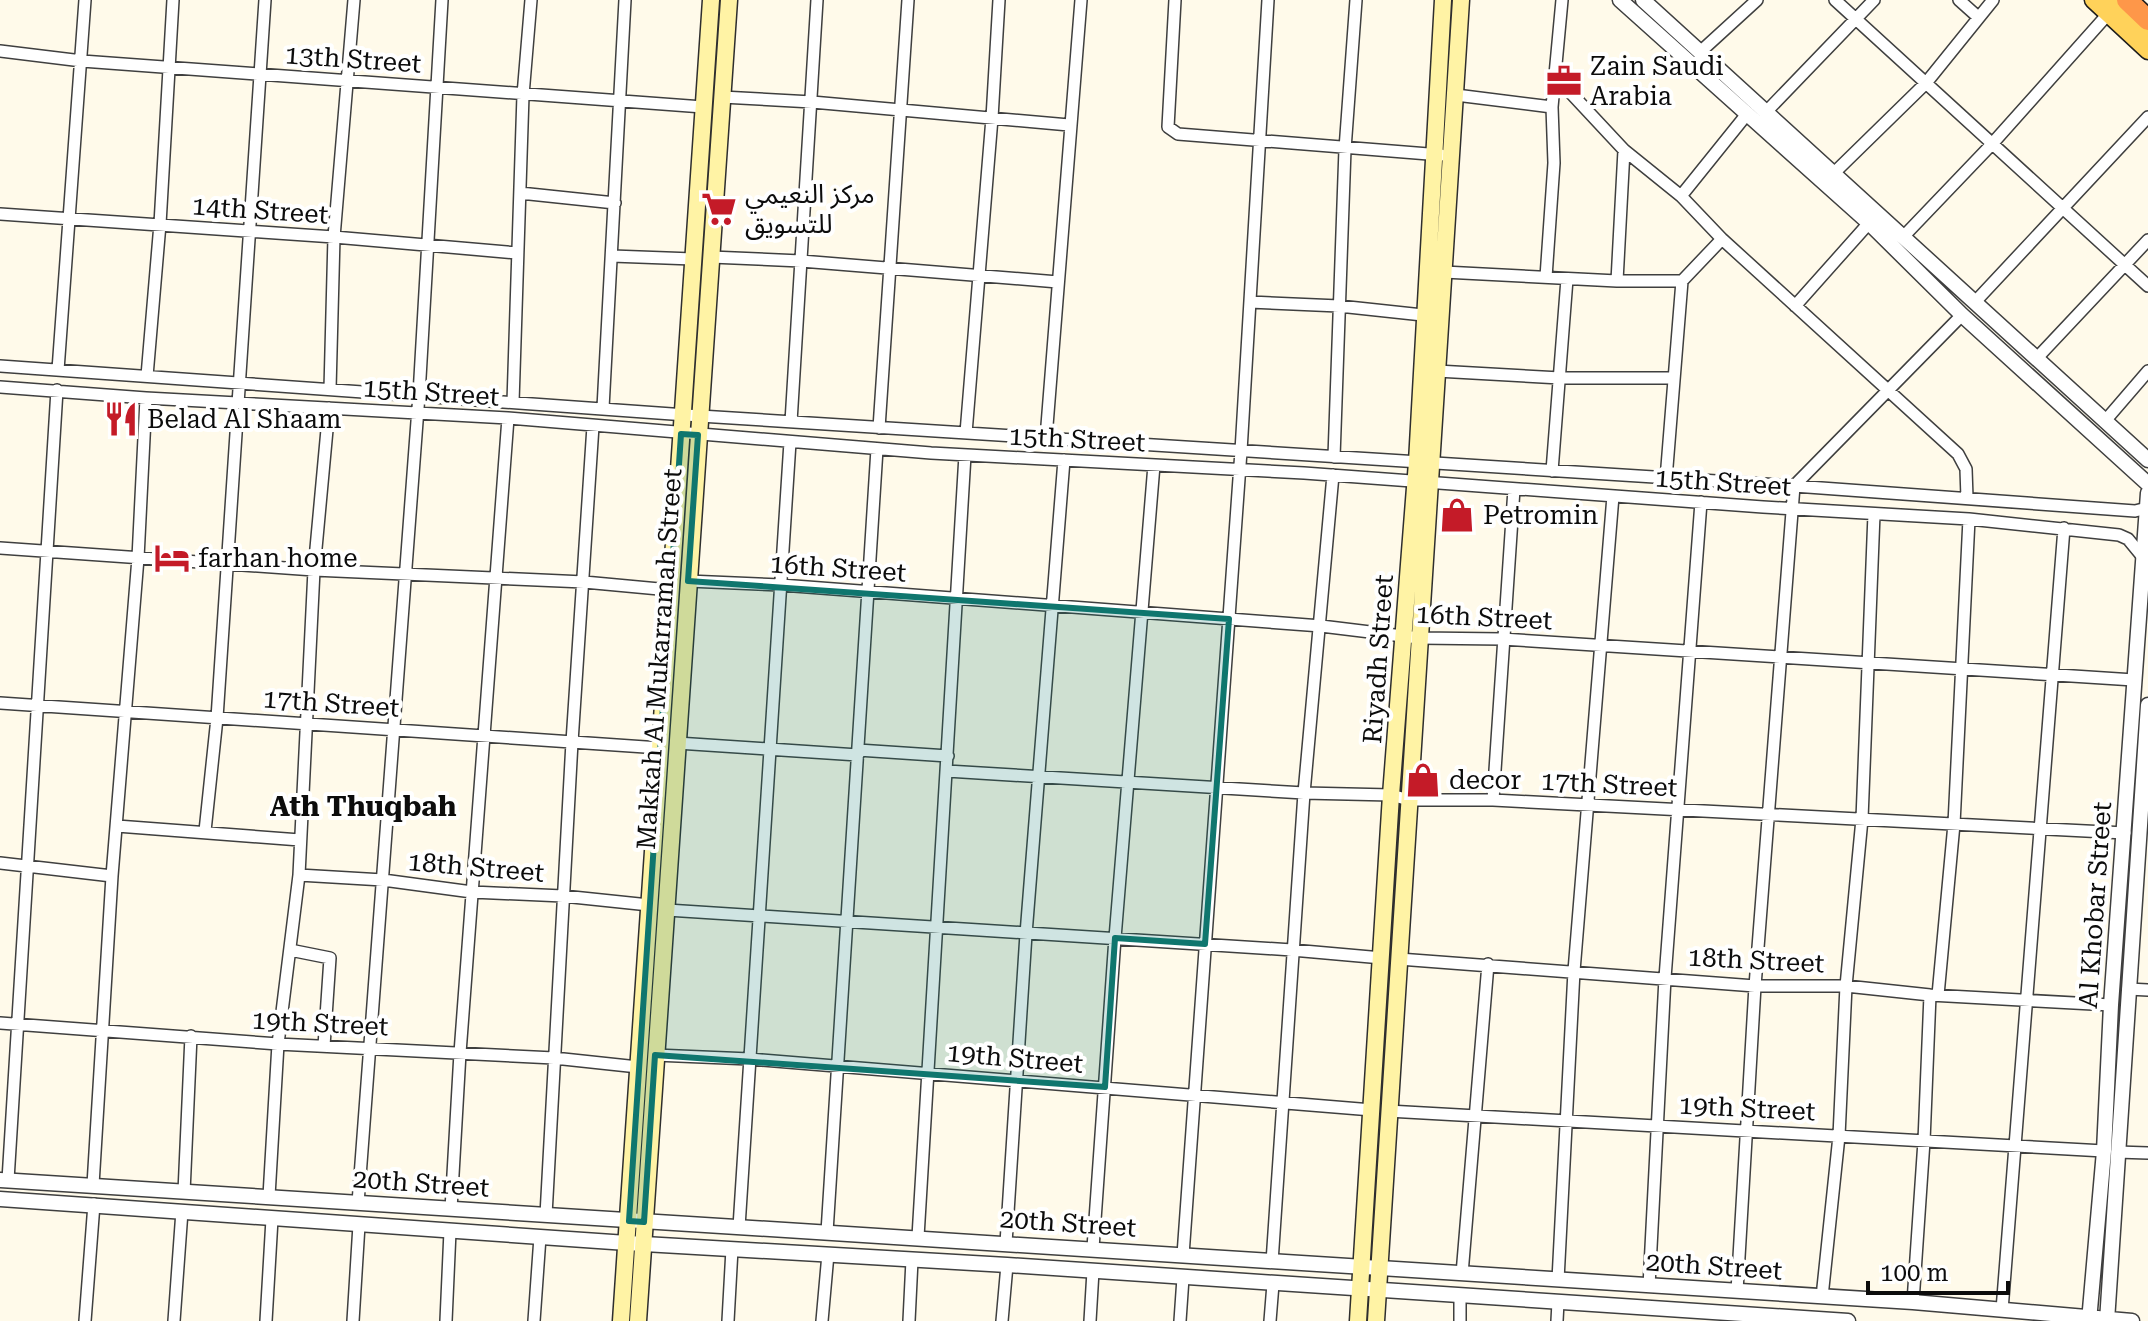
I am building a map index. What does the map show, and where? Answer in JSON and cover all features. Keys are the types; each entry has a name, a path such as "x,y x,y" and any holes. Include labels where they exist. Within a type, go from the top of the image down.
{"highway":[{"path":"2127,0 2148,20"}],"main road":[{"name":"Makkah Al Mukarramah Street","path":"636,1222 667,910 688,581 689,434 682,414 711,0"},
{"name":"Makkah Al Mukarramah Street","path":"638,1321 635,1244 638,1067 670,590 689,434 700,416 729,0"},
{"name":"Riyadh Street","path":"1390,958 1391,795 1411,637 1423,483 1426,359 1432,316 1434,155 1443,0"},
{"name":"Riyadh Street","path":"1426,359 1432,316 1444,272 1461,0"},
{"path":"2093,0 2148,32"},
{"path":"2109,7 2148,51"},
{"name":"Riyadh Street","path":"1376,1321 1380,1111 1390,958 1409,800 1411,637"},
{"name":"Riyadh Street","path":"1358,1321 1361,1268 1380,1111"},
{"name":"Makkah Al Mukarramah Street","path":"621,1321 635,1244"}],"street":[{"path":"58,370 85,0"},
{"path":"147,376 160,224 173,0"},
{"path":"205,831 217,718 265,0"},
{"path":"330,389 334,237 354,0"},
{"path":"358,1203 418,413 442,0"},
{"path":"513,402 523,95 531,0"},
{"path":"603,408 625,0"},
{"path":"791,422 817,0"},
{"path":"879,428 908,0"},
{"path":"966,433 999,0"},
{"path":"1046,438 1081,0"},
{"path":"1175,0 1168,127 1178,134 1453,156"},
{"path":"1183,1255 1240,470 1268,0"},
{"path":"1334,457 1345,149 1356,0"},
{"path":"1546,277 1554,163 1552,107 1562,0"},
{"path":"1643,0 2148,460"},
{"path":"1699,53 1757,0"},
{"path":"1835,0 2148,286"},
{"path":"1766,112 1874,0"},
{"path":"1959,0 1978,17"},
{"path":"1834,173 1926,83 1993,0"},
{"path":"1626,2 1869,223 1962,315 2148,484"},
{"path":"1903,237 1992,144 2109,7"},
{"name":"13th Street","path":"0,51 82,61 703,107"},
{"path":"1554,75 1624,150 1681,196 1722,239 1964,462 1966,519 1954,824 1934,995 1913,1302"},
{"path":"1456,95 1552,107"},
{"path":"722,97 1069,125"},
{"path":"1681,196 1747,114"},
{"path":"1975,302 2148,117"},
{"path":"1617,281 1624,150"},
{"path":"520,193 615,203"},
{"name":"14th Street","path":"0,214 517,253"},
{"path":"1795,306 1869,223"},
{"path":"1666,479 1682,281 1722,239"},
{"path":"2037,358 2148,240"},
{"path":"612,256 693,259"},
{"path":"711,257 801,261 1058,282"},
{"path":"1444,272 1617,281 1682,281"},
{"path":"1552,471 1567,279"},
{"path":"1250,302 1339,306 1432,316"},
{"path":"1737,1291 1755,986 1794,486 1962,315"},
{"path":"1426,359 1560,378 1674,378"},
{"name":"15th Street","path":"0,366 700,416 1794,486 2135,511 2147,501"},
{"path":"2105,421 2148,371"},
{"name":"15th Street","path":"0,387 508,418 965,455 1333,475 1966,519 2119,535 2128,539 2142,556"},
{"path":"4,1180 28,865 57,390"},
{"path":"93,1185 112,876 138,558 146,398"},
{"path":"269,1196 278,1044 299,875 314,570 329,408"},
{"path":"451,1209 508,418"},
{"path":"546,1215 593,426"},
{"path":"739,1227 790,442"},
{"path":"827,1232 877,449"},
{"path":"918,1237 965,455"},
{"path":"1006,1243 1026,934 1064,460"},
{"path":"1093,1248 1154,465"},
{"path":"1272,1262 1304,793 1333,475"},
{"path":"1493,800 1514,489"},
{"path":"1558,1280 1574,971 1613,496"},
{"name":"Al Khobar Street","path":"2108,1320 2111,1005 2137,833 2134,680 2144,599 2142,556 2147,501"},
{"path":"1649,1286 1665,978 1701,502"},
{"path":"2086,531 2088,508"},
{"path":"1822,1297 1839,1136 1846,986 1862,819 1874,514"},
{"path":"2002,1310 2064,528"},
{"path":"0,548 314,570 584,582 670,590"},
{"name":"16th Street","path":"688,581 1053,605 1321,626 1411,637 1502,639 2134,680"},
{"name":"17th Street","path":"0,703 660,748"},
{"name":"Al Khobar Street","path":"2089,1320 2128,989 2148,705"},
{"path":"677,743 948,756"},
{"name":"17th Street","path":"947,771 1304,793 1391,795 1409,800 1493,800 2137,833"},
{"path":"117,826 300,840"},
{"path":"0,863 112,876"},
{"name":"18th Street","path":"299,875 649,905"},
{"name":"18th Street","path":"667,910 1292,950 1755,986 1846,986 1934,995 2111,1005"},
{"path":"290,950 330,958 324,1046"},
{"path":"1462,1274 1488,964"},
{"path":"2128,989 2148,990"},
{"name":"19th Street","path":"0,1023 278,1044 554,1058 638,1067"},
{"path":"184,1192 191,1036"},
{"name":"19th Street","path":"655,1055 750,1059 1380,1111 2148,1153"},
{"name":"20th Street","path":"4,1180 1913,1302 2089,1320 2132,1321"},
{"path":"0,1199 0,1211"},
{"name":"20th Street","path":"0,1199 635,1244 1558,1302 1649,1315 1848,1321"},
{"path":"85,1321 94,1204"},
{"path":"174,1321 182,1211"},
{"path":"266,1321 272,1219"},
{"path":"353,1321 359,1225"},
{"path":"446,1321 450,1231"},
{"path":"534,1321 540,1237"},
{"path":"728,1321 732,1249"},
{"path":"822,1321 828,1254"},
{"path":"909,1321 912,1260"},
{"path":"1002,1321 1007,1265"},
{"path":"1090,1321 1093,1271"},
{"path":"1180,1321 1183,1278"},
{"path":"1270,1321 1273,1284"},
{"path":"1460,1296 1460,1321"},
{"path":"1557,1321 1558,1302"}],"highlighted area":[{"path":"681,434 698,435 688,581 1229,619 1205,944 1115,938 1105,1087 655,1055 644,1222 629,1221"}],"place":[{"name":"Zain Saudi Arabia","path":"1564,81"},
{"name":"مركز النعيمي للتسويق","path":"719,209"},
{"name":"Belad Al Shaam","path":"121,419"},
{"name":"Petromin","path":"1457,515"},
{"name":"farhan home","path":"172,558"},
{"name":"decor","path":"1423,780"}],"district":[{"name":"Ath Thuqbah","path":"363,806"}]}
